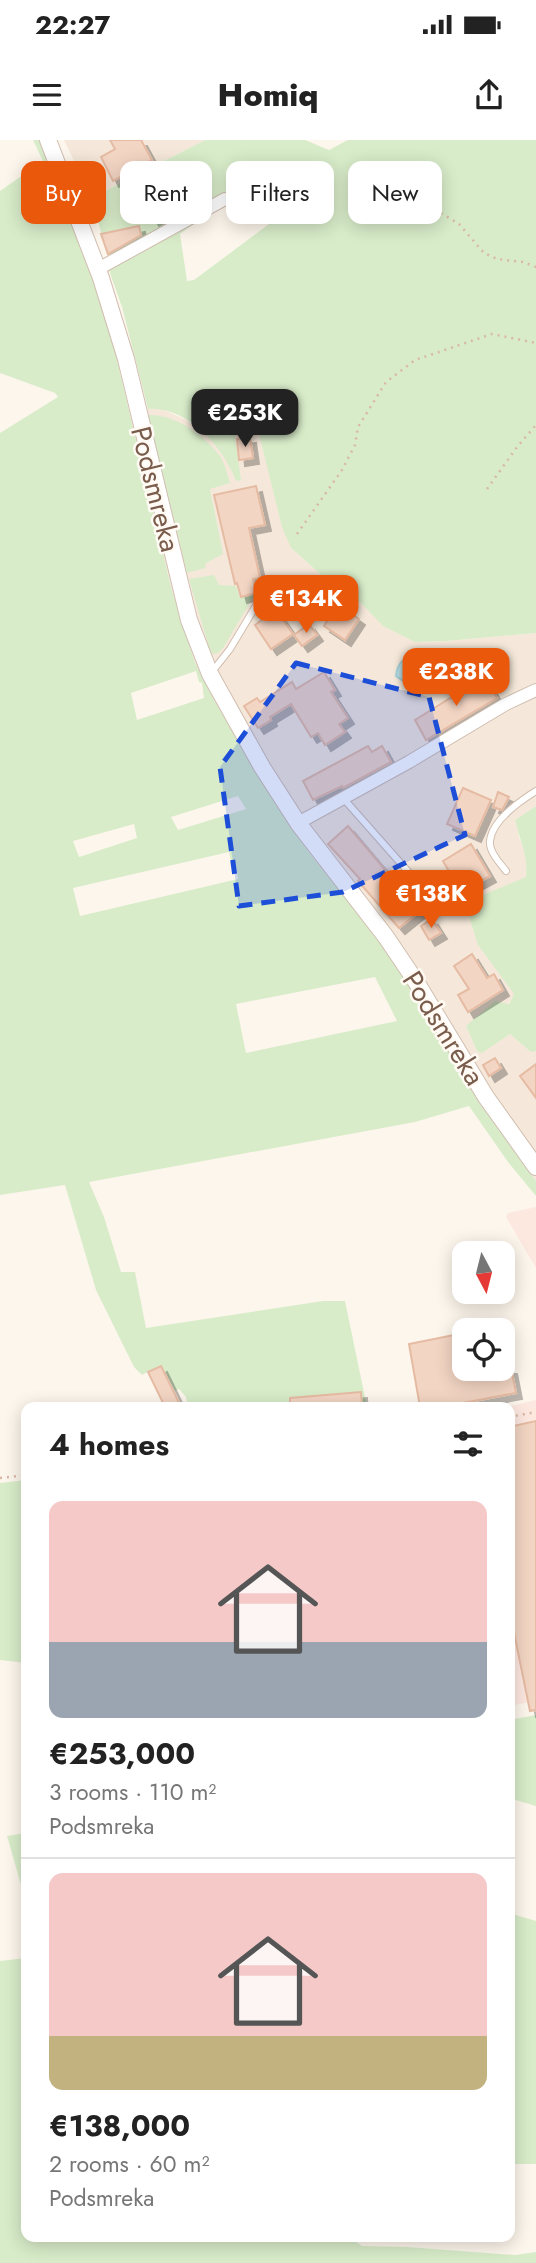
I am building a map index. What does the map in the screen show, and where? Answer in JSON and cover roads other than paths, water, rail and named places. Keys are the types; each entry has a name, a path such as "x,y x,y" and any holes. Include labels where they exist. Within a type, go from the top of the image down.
{"street":[{"name":"Podsmreka","path":"48,140 98,269 125,359 189,620 210,674 262,767 298,823 393,948 486,1097 536,1167"},
{"path":"98,269 226,199"},
{"path":"298,823 410,762 506,704 536,690"}],"lane":[{"path":"210,674 230,649 272,579"},
{"path":"506,871 492,851 490,842 494,828 522,799 536,791"},
{"path":"343,799 427,893"}],"water":[{"path":"417,655 425,664 423,672 420,673 414,668 410,671 411,679 406,683 396,676 398,667 405,659"}]}
